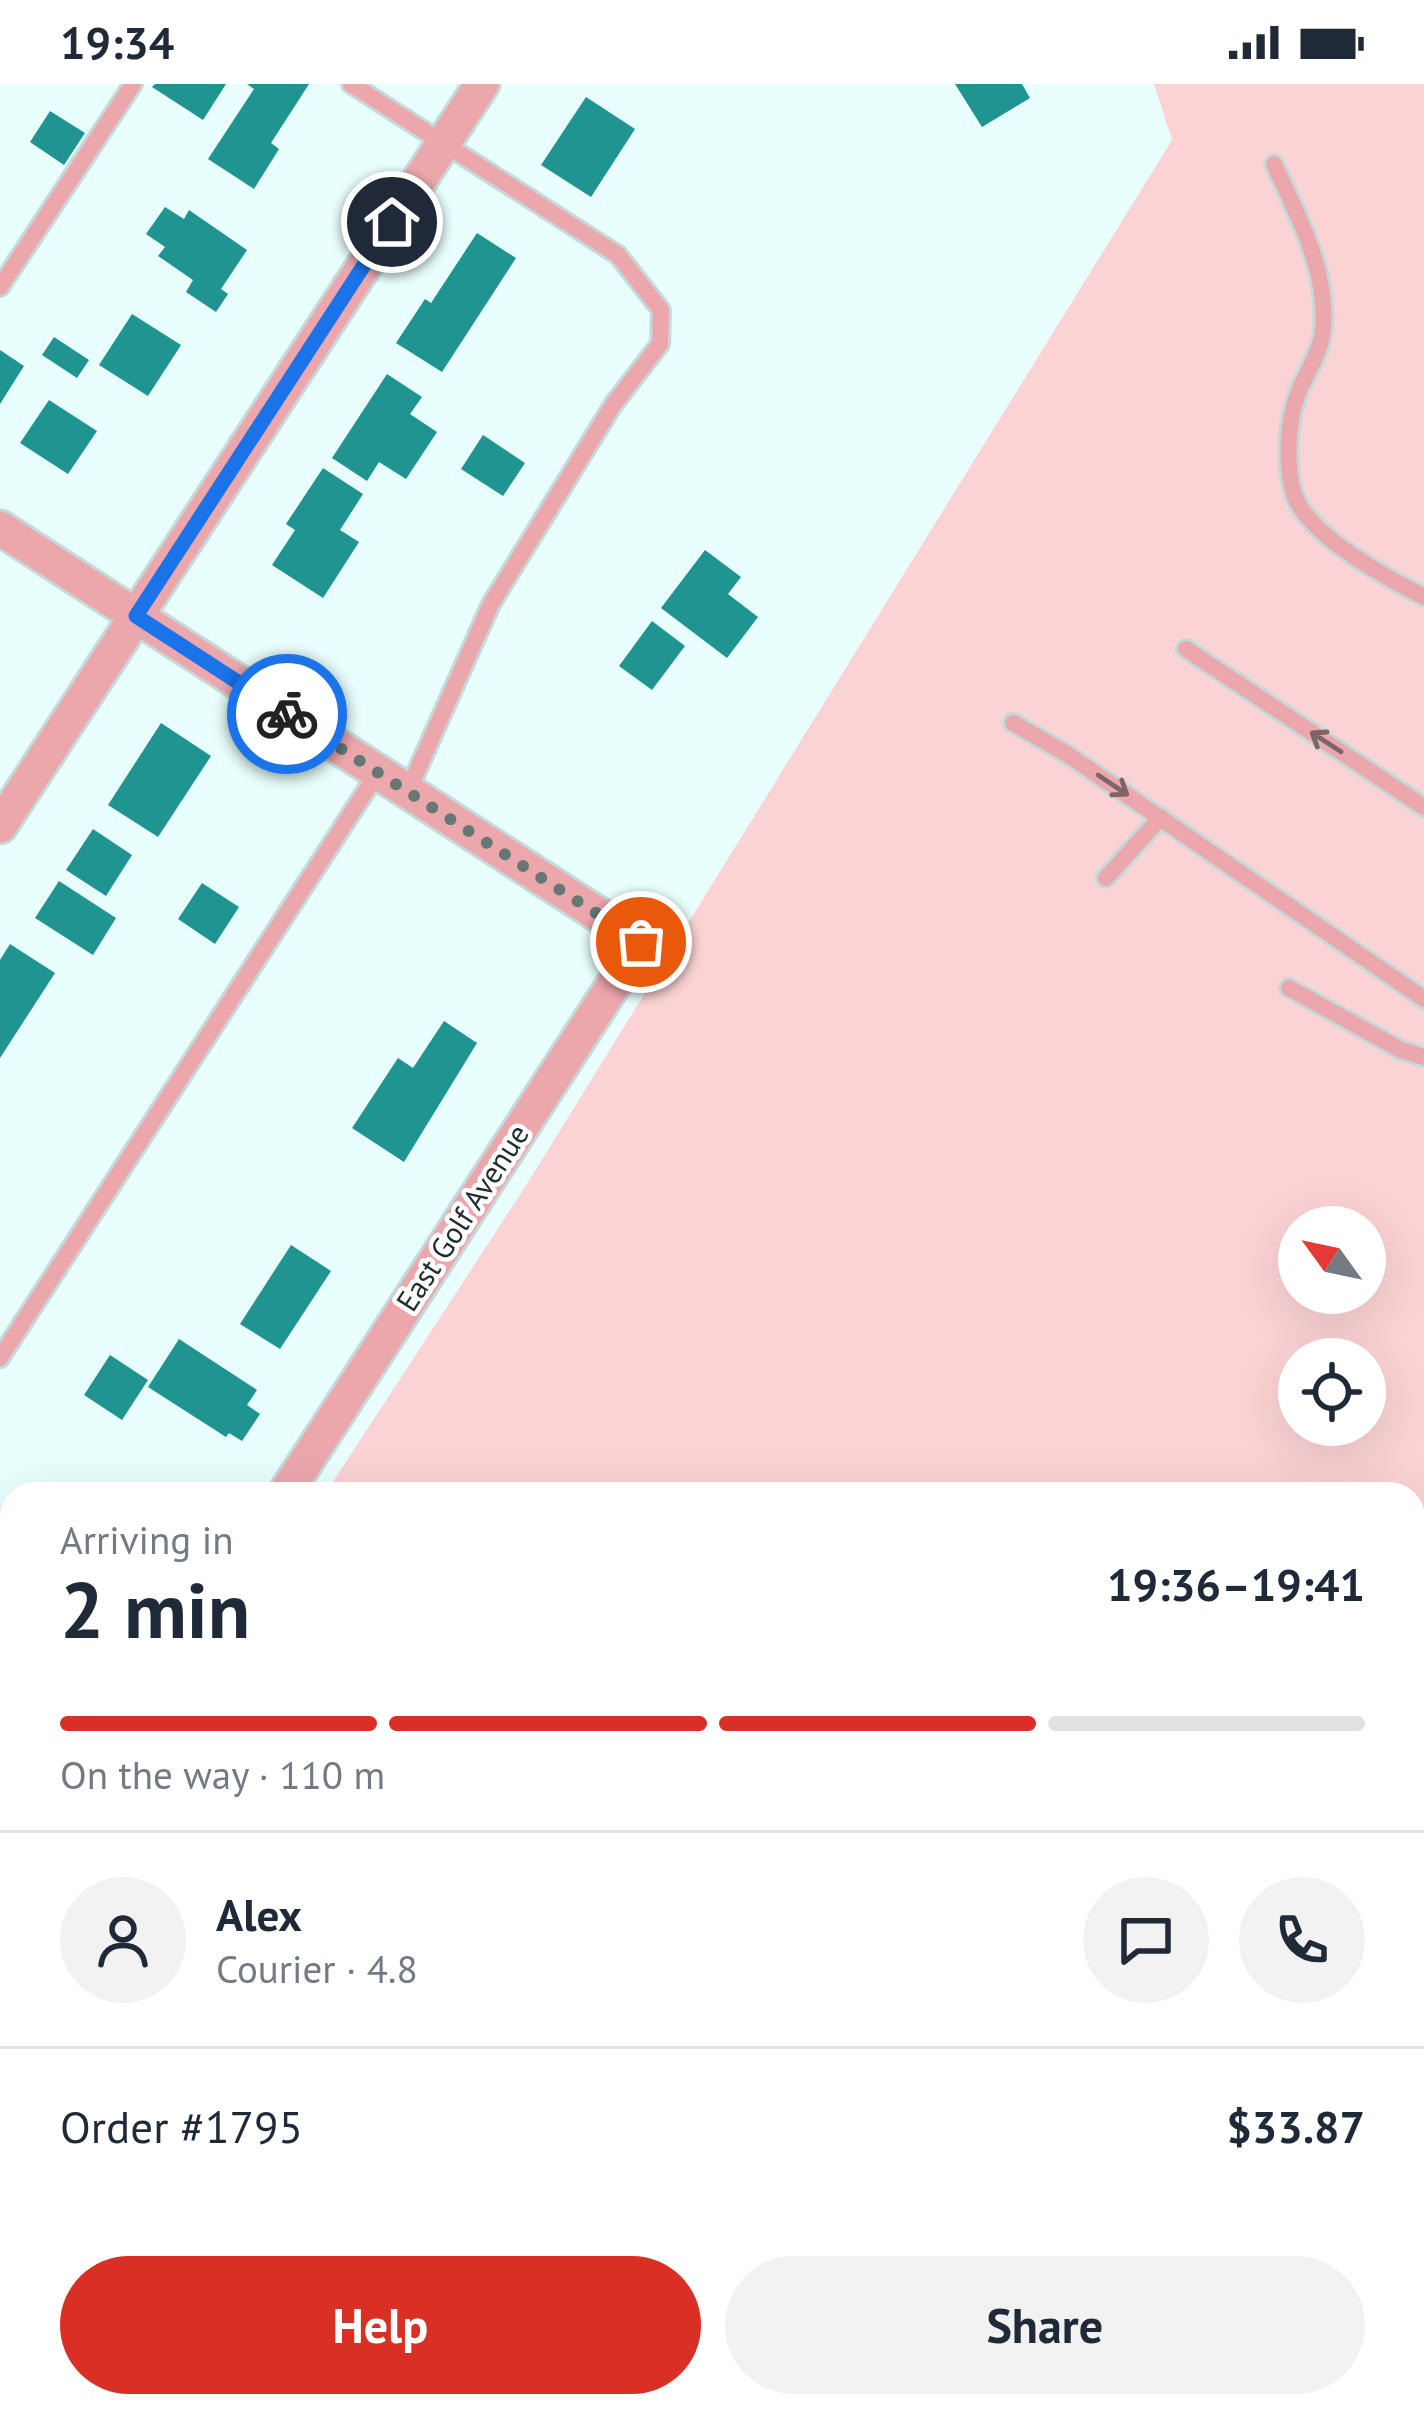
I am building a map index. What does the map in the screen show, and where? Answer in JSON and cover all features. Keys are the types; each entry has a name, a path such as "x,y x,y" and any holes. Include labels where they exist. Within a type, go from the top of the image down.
{"street":[{"path":"0,826 482,84"},
{"path":"0,528 408,791"},
{"name":"East Golf Avenue","path":"293,1482 641,942 408,791"}],"lane":[{"path":"0,287 133,84"},
{"path":"351,84 618,255 662,310 659,344 614,405 491,604 408,791"},
{"path":"1274,164 1313,250 1323,307 1323,334 1293,406 1289,460 1297,503 1318,529 1424,597"},
{"path":"1186,649 1424,807"},
{"path":"1013,723 1161,817 1424,999"},
{"path":"0,1358 378,772"},
{"path":"1106,878 1161,817"},
{"path":"1289,988 1401,1050 1424,1057"}],"shaded area":[{"path":"1154,84 1424,84 1424,1482 333,1482 525,1187 1172,140"}],"building":[{"path":"226,84 203,120 152,87"},
{"path":"247,84 309,84 271,143 279,149 254,189 208,159 254,89"},
{"path":"955,84 1022,84 1030,98 982,127"},
{"path":"586,97 635,129 591,197 541,165"},
{"path":"50,111 85,133 64,165 30,142"},
{"path":"165,207 184,219 189,210 247,250 221,289 228,294 216,312 186,292 193,280 158,256 165,247 146,234"},
{"path":"477,233 516,258 442,372 396,343 425,299 431,303"},
{"path":"132,314 181,345 148,396 99,365"},
{"path":"54,337 89,360 77,378 42,355"},
{"path":"0,350 24,366 0,404"},
{"path":"387,374 422,397 410,414 437,432 406,479 379,462 367,481 332,458"},
{"path":"49,400 97,431 68,474 20,443"},
{"path":"483,435 525,463 503,496 461,469"},
{"path":"323,468 363,494 340,530 359,542 323,598 272,565 295,530 286,524"},
{"path":"705,550 741,577 728,594 758,617 727,658 661,608"},
{"path":"652,621 685,646 652,690 619,666"},
{"path":"161,723 211,756 158,837 108,805"},
{"path":"93,829 132,855 106,896 66,870"},
{"path":"59,881 116,918 93,955 35,918"},
{"path":"202,883 239,907 215,944 178,919"},
{"path":"10,944 55,973 0,1058 0,960"},
{"path":"444,1021 477,1043 404,1162 352,1128 398,1058 413,1068"},
{"path":"291,1245 331,1271 280,1349 240,1324"},
{"path":"179,1339 257,1390 247,1405 260,1414 242,1441 229,1433 226,1437 148,1387"},
{"path":"110,1355 148,1380 122,1420 84,1395"}],"way so far":[{"path":"287,714 641,942"}],"route":[{"path":"287,714 136,616 392,222"}]}
